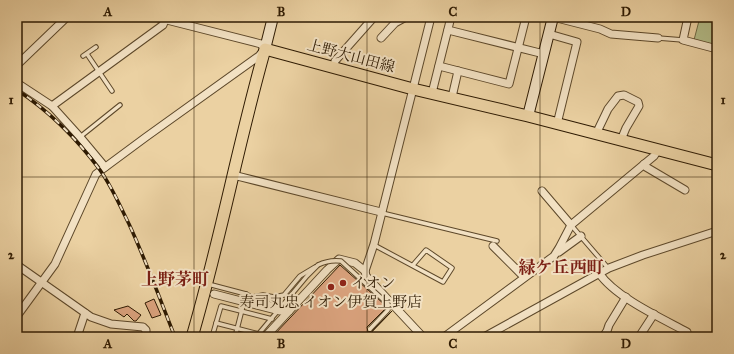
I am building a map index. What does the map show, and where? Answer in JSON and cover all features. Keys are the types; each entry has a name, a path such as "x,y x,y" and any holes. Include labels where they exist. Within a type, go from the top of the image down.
{"main road":[{"name":"上野大山田線","path":"265,49 413,89 452,97 717,165"},
{"path":"192,337 207,284 265,49"}],"street":[{"path":"17,65 66,17"},
{"path":"155,17 166,18 261,44 265,49"},
{"path":"17,316 55,264 96,174 258,56 265,49 273,17"},
{"path":"334,67 335,61 374,17"},
{"path":"389,17 395,23"},
{"path":"381,38 395,23 406,17"},
{"path":"365,271 374,244 431,17"},
{"path":"432,93 451,17"},
{"path":"439,66 509,84 526,17"},
{"path":"528,116 553,17 600,29 611,34 658,38"},
{"path":"688,17 682,40 717,49"},
{"path":"52,106 163,25 166,18"},
{"path":"448,30 544,54"},
{"path":"549,34 577,42 557,124"},
{"path":"452,97 458,71"},
{"path":"17,83 52,106 105,167"},
{"path":"596,134 608,109 618,96 624,95 638,102 639,106 621,140"},
{"path":"554,256 571,225 654,156 658,150"},
{"path":"644,164 646,167 685,190"},
{"path":"233,175 381,212"},
{"path":"542,191 571,225"},
{"path":"484,337 495,334 609,268 717,231"},
{"path":"444,337 581,236"},
{"path":"495,244 524,277"},
{"path":"262,335 282,311 339,259 356,263 365,271 366,276 423,337"},
{"path":"17,265 85,314 110,324 143,327 146,330 148,337"},
{"path":"599,273 604,281 626,297 687,332 684,337"},
{"path":"214,294 244,304 282,311"},
{"path":"604,337 609,324 626,297"},
{"path":"78,337 85,314"},
{"path":"639,337 654,314"}],"lane":[{"path":"658,38 682,40"},
{"path":"96,47 85,55 112,91"},
{"path":"80,137 120,106"},
{"path":"381,212 495,244"},
{"path":"571,225 609,268"},
{"path":"374,244 413,266 443,282 452,268 426,250 413,266"},
{"path":"254,297 263,295 274,297 284,295 300,276 318,265 334,260 342,261 388,304 388,310 370,329"},
{"path":"256,337 262,335 272,319 282,311 288,300 318,265"},
{"path":"207,284 246,294 254,297 258,301 282,311"},
{"path":"235,337 246,294"},
{"path":"212,337 221,306 272,319"},
{"path":"216,323 262,335"}],"green space":[{"path":"700,17 717,17 717,46 694,40"}],"building":[{"name":"イオン","path":"340,265 385,305 385,309 367,327 368,332 372,331 392,311 367,337 272,337"},
{"path":"154,299 161,315 152,318 145,303"},
{"path":"128,306 141,315 136,321 134,321 127,314 124,317 114,310"}],"railway":[{"path":"17,90 29,98 62,126 82,147 104,176 129,224 175,337"}],"place":[{"name":"イオン","path":"343,283"},
{"name":"寿司丸忠 イオン伊賀上野店","path":"331,287"}],"district":[{"name":"緑ケ丘西町","path":"561,267"},
{"name":"上野茅町","path":"175,279"}]}
